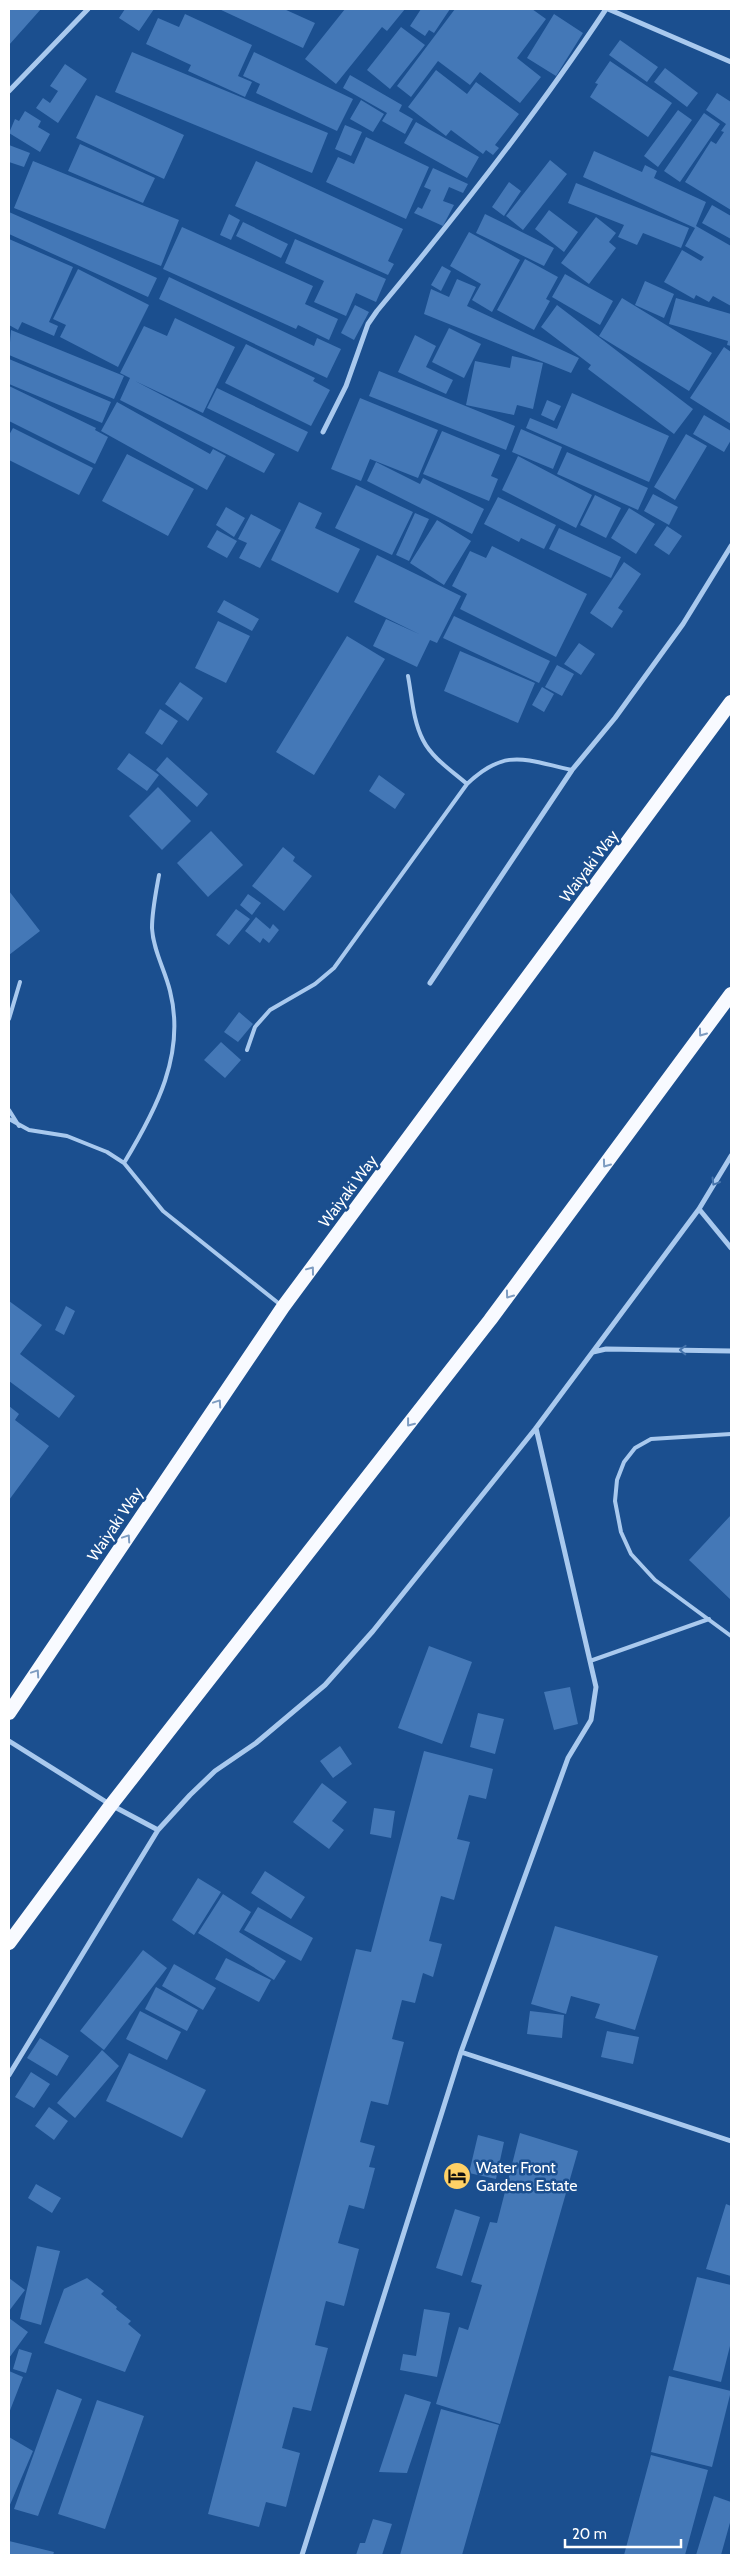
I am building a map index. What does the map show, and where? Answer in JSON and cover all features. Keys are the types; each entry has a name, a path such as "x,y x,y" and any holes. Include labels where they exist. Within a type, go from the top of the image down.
{"highway":[{"name":"Waiyaki Way","path":"9,1713 284,1307 731,702"},
{"path":"9,1943 110,1805 490,1320 731,994"}],"street":[{"path":"9,91 88,9"},
{"path":"323,432 346,386 368,324 499,161 561,78 607,9 731,62"},
{"path":"430,983 572,770 615,718 683,624 731,546"},
{"path":"9,2075 158,1830 215,1771 256,1743 325,1685 373,1631 536,1428 699,1209 731,1156"},
{"path":"699,1209 729,1241 731,1248"},
{"path":"593,1352 606,1349 731,1351"},
{"path":"302,2555 461,2052 568,1758 591,1720 596,1687 536,1428"},
{"path":"9,1742 110,1805 158,1830"},
{"path":"461,2052 731,2141"}],"lane":[{"path":"408,676 416,721 424,741 442,762 467,784"},
{"path":"247,1050 255,1028 270,1010 315,984 334,968 467,784 480,772 498,761 518,759 572,770"},
{"path":"124,1162 149,1121 165,1086 175,1038 170,992 152,929 159,875"},
{"path":"9,1019 20,982"},
{"path":"9,1110 19,1126"},
{"path":"9,1118 28,1130 67,1136 107,1152 124,1162 163,1211 284,1307"},
{"path":"731,1434 651,1439 635,1448 624,1462 617,1480 615,1501 621,1532 631,1554 656,1580 731,1636"},
{"path":"590,1660 709,1619"}],"building":[{"path":"9,9 41,9 9,45"},
{"path":"125,9 154,9 139,31 119,18"},
{"path":"219,9 284,9 315,23 303,48"},
{"path":"345,9 405,9 387,31 382,27 336,84 305,59"},
{"path":"421,9 450,9 434,33 429,30 425,36 410,26"},
{"path":"455,9 532,9 546,19 517,58 541,77 520,103 480,72 470,85 438,61 411,97 397,86"},
{"path":"185,14 252,45 238,76 252,82 245,97 188,71 191,65 146,44 158,18 179,27"},
{"path":"554,14 583,33 556,76 527,58"},
{"path":"401,27 425,45 390,89 367,70"},
{"path":"620,40 658,67 647,82 609,55"},
{"path":"132,52 328,133 312,173 115,92"},
{"path":"254,52 353,99 337,131 256,93 260,84 243,76"},
{"path":"610,61 672,103 648,137 590,97 598,84 595,83"},
{"path":"65,64 87,79 58,123 36,108 43,98 50,103 58,91 50,86"},
{"path":"665,68 698,93 687,107 654,82"},
{"path":"436,70 467,94 476,82 519,114 495,145 499,148 493,155 486,150 483,154 451,130 446,136 408,107"},
{"path":"350,75 402,105 399,111 413,119 405,134 382,121 387,113 343,88"},
{"path":"717,93 731,102 731,210 685,182 711,141 716,144 724,132 721,131 726,124 706,110"},
{"path":"96,95 184,135 164,179 76,138"},
{"path":"361,100 384,114 373,132 350,119"},
{"path":"678,110 692,120 658,167 644,156"},
{"path":"25,111 41,121 38,127 50,134 40,152 9,133 15,119 19,121"},
{"path":"704,113 720,124 680,182 664,171"},
{"path":"416,122 479,157 467,178 404,143"},
{"path":"345,125 362,132 351,156 335,149"},
{"path":"366,137 429,167 406,219 326,182 338,157 354,164"},
{"path":"80,144 155,178 143,203 68,171"},
{"path":"9,145 30,153 24,167 9,162"},
{"path":"594,151 642,172 645,165 657,171 654,178 706,202 696,226 731,246 731,306 713,296 709,302 696,295 694,299 664,282 682,250 701,261 704,257 685,246 695,228 583,177"},
{"path":"550,160 567,174 523,230 506,216"},
{"path":"33,161 179,220 161,266 14,208"},
{"path":"256,161 403,229 388,261 394,264 388,275 235,206"},
{"path":"433,168 468,184 463,193 449,187 443,201 454,205 443,226 414,213 418,207 422,209 431,190 424,187"},
{"path":"509,182 521,191 504,216 492,207"},
{"path":"576,183 689,228 681,248 643,233 637,245 618,237 624,225 568,203"},
{"path":"712,205 731,216 731,239 702,223"},
{"path":"549,210 578,232 564,252 535,229"},
{"path":"9,212 157,278 148,297 9,234"},
{"path":"229,214 240,220 231,240 220,235"},
{"path":"485,214 554,248 544,266 476,233"},
{"path":"596,217 616,233 609,242 616,248 589,284 561,263"},
{"path":"243,222 288,244 281,258 236,236"},
{"path":"182,227 313,286 305,304 338,319 329,340 298,325 296,329 163,269"},
{"path":"469,232 520,260 492,312 472,300 481,284 450,266"},
{"path":"9,239 73,267 49,322 58,326 54,336 22,322 18,330 9,325"},
{"path":"295,239 386,279 376,302 356,293 346,316 314,302 324,281 285,263"},
{"path":"525,259 558,277 546,299 550,301 534,330 497,310"},
{"path":"442,266 451,271 441,291 431,285"},
{"path":"78,269 149,305 118,367 60,337 66,325 53,319"},
{"path":"565,274 613,301 600,325 552,297"},
{"path":"169,277 314,346 317,338 341,349 327,378 159,299"},
{"path":"457,279 476,287 467,306 579,358 571,373 424,314 431,289 449,297"},
{"path":"645,281 674,294 664,318 635,305"},
{"path":"622,298 712,353 689,391 599,336"},
{"path":"676,298 731,314 731,346 727,345 728,341 669,324"},
{"path":"355,305 369,312 354,340 341,333"},
{"path":"557,305 693,409 674,434 588,369 591,365 541,327"},
{"path":"175,318 235,347 203,413 135,381 275,454 264,473 120,400 130,378 120,373 144,326 167,336"},
{"path":"449,328 481,344 464,378 432,362"},
{"path":"11,330 124,376 114,399 9,355"},
{"path":"415,335 436,346 426,367 453,380 446,394 398,372"},
{"path":"246,344 315,378 313,381 330,390 311,426 225,383"},
{"path":"724,347 731,352 731,424 690,398"},
{"path":"512,356 543,363 533,409 517,405 514,415 466,405 475,361 510,368"},
{"path":"9,359 111,402 102,423 9,384"},
{"path":"379,371 515,426 506,450 369,396"},
{"path":"9,386 96,428 95,430 108,437 95,464 9,421"},
{"path":"217,388 308,432 298,452 207,408"},
{"path":"572,393 669,436 649,482 526,428 530,418 557,429"},
{"path":"360,398 438,430 418,478 370,459 361,481 331,469"},
{"path":"547,400 561,406 554,421 541,415"},
{"path":"117,402 210,454 213,449 226,456 207,490 101,431"},
{"path":"704,415 731,431 731,440 724,452 693,434"},
{"path":"13,428 93,468 79,495 9,460 9,435"},
{"path":"521,429 562,447 553,469 512,452"},
{"path":"442,431 500,455 491,476 498,479 489,501 423,474"},
{"path":"686,434 707,446 675,500 654,487"},
{"path":"567,452 648,488 638,510 557,474"},
{"path":"127,454 194,489 168,536 102,501"},
{"path":"518,456 592,495 576,528 502,490"},
{"path":"376,462 420,484 423,478 484,509 472,534 367,481"},
{"path":"356,485 413,512 392,555 335,528"},
{"path":"653,494 678,507 669,525 644,511"},
{"path":"595,495 621,508 606,538 580,525"},
{"path":"498,497 556,525 544,549 521,538 519,542 484,524"},
{"path":"299,502 322,513 315,528 360,549 338,593 271,560"},
{"path":"226,507 245,518 234,537 216,525"},
{"path":"629,508 655,524 636,554 611,538"},
{"path":"415,513 429,519 409,561 396,555"},
{"path":"251,514 281,530 260,568 239,558 247,543 238,539"},
{"path":"437,520 471,541 444,585 410,563"},
{"path":"667,526 682,536 669,555 654,545"},
{"path":"559,528 621,557 611,578 549,549"},
{"path":"217,530 237,541 227,558 207,547"},
{"path":"492,546 587,594 556,657 460,609 467,594 452,586 470,551 486,558"},
{"path":"377,555 461,596 437,643 430,640 417,667 373,646 386,619 419,634 354,602"},
{"path":"624,562 641,574 618,608 623,611 612,628 590,613"},
{"path":"224,600 259,619 252,631 217,612"},
{"path":"454,616 550,661 539,683 443,638"},
{"path":"218,621 250,636 226,683 195,668"},
{"path":"347,636 385,659 314,775 276,752"},
{"path":"579,643 595,654 581,675 564,664"},
{"path":"460,651 535,683 518,723 444,691"},
{"path":"557,665 574,674 562,696 545,687"},
{"path":"180,682 203,698 188,721 165,704"},
{"path":"542,687 554,694 544,712 532,705"},
{"path":"160,709 178,721 162,745 145,733"},
{"path":"129,753 159,775 147,791 117,769"},
{"path":"167,757 208,794 197,807 156,770"},
{"path":"379,775 405,794 395,809 369,791"},
{"path":"158,787 191,821 162,850 129,816"},
{"path":"211,831 243,865 208,897 177,863"},
{"path":"283,847 295,857 293,861 312,876 284,911 252,886"},
{"path":"9,891 40,931 9,955"},
{"path":"248,894 261,903 252,915 240,905"},
{"path":"236,909 250,919 229,945 216,935"},
{"path":"256,917 270,929 273,924 279,930 269,943 263,938 260,943 245,931"},
{"path":"239,1012 253,1024 238,1042 224,1032"},
{"path":"221,1042 241,1060 225,1078 204,1060"},
{"path":"9,1301 42,1325 20,1354 75,1396 59,1418 9,1381"},
{"path":"66,1306 75,1311 64,1335 55,1330"},
{"path":"9,1406 19,1414 15,1420 49,1446 9,1500"},
{"path":"731,1515 731,1600 689,1560"},
{"path":"429,1646 472,1662 442,1744 398,1728"},
{"path":"570,1687 578,1724 554,1730 544,1692"},
{"path":"478,1713 504,1719 495,1754 470,1747"},
{"path":"340,1746 352,1764 333,1778 320,1761"},
{"path":"424,1751 493,1769 486,1799 469,1795 457,1839 470,1842 454,1900 441,1896 429,1941 442,1944 433,1977 423,1973 415,2003 402,2000 392,2039 404,2042 388,2105 371,2101 360,2142 375,2146 369,2167 375,2168 364,2209 349,2205 338,2243 359,2249 344,2306 326,2301 315,2345 328,2348 311,2411 293,2407 282,2448 300,2453 286,2507 266,2502 259,2527 208,2514 356,1949 371,1952"},
{"path":"322,1783 347,1802 332,1821 344,1830 329,1849 293,1822"},
{"path":"374,1808 395,1811 391,1838 370,1834"},
{"path":"265,1871 305,1897 291,1919 251,1893"},
{"path":"198,1878 221,1892 194,1935 172,1920"},
{"path":"223,1894 251,1912 239,1932 286,1961 274,1980 198,1933"},
{"path":"258,1907 313,1938 301,1961 244,1930"},
{"path":"555,1926 658,1956 635,2030 595,2018 600,2004 571,1996 566,2014 531,2004"},
{"path":"143,1950 167,1968 104,2050 80,2031"},
{"path":"226,1958 271,1980 259,2002 215,1979"},
{"path":"174,1964 216,1988 203,2010 162,1986"},
{"path":"156,1987 198,2010 187,2031 145,2009"},
{"path":"140,2011 181,2032 167,2060 126,2039"},
{"path":"530,2011 564,2015 562,2038 527,2034"},
{"path":"607,2031 639,2037 633,2064 601,2057"},
{"path":"40,2038 69,2056 57,2076 27,2058"},
{"path":"102,2050 119,2066 75,2118 57,2103"},
{"path":"129,2053 206,2090 182,2138 106,2101"},
{"path":"31,2072 50,2084 34,2108 15,2097"},
{"path":"49,2107 68,2121 54,2140 35,2126"},
{"path":"520,2133 578,2151 500,2424 436,2404 459,2327 468,2330 482,2285 471,2282 490,2222 497,2223"},
{"path":"478,2135 504,2142 496,2179 469,2173"},
{"path":"36,2184 61,2198 52,2213 28,2198"},
{"path":"726,2204 731,2206 731,2276 706,2269"},
{"path":"455,2209 480,2217 462,2276 436,2268"},
{"path":"37,2246 60,2251 41,2325 20,2319"},
{"path":"697,2277 731,2285 731,2342 721,2382 673,2370"},
{"path":"9,2278 25,2290 9,2311"},
{"path":"87,2278 104,2291 101,2294 131,2321 128,2324 141,2335 125,2372 44,2343 64,2289"},
{"path":"424,2309 450,2313 437,2377 400,2370 403,2354 416,2356"},
{"path":"9,2318 28,2332 9,2358"},
{"path":"19,2349 32,2353 26,2373 13,2369"},
{"path":"9,2371 23,2377 9,2413"},
{"path":"669,2376 731,2391 712,2467 651,2452"},
{"path":"57,2389 82,2399 38,2516 14,2509"},
{"path":"405,2394 431,2402 407,2473 379,2472"},
{"path":"97,2400 144,2416 105,2529 58,2514"},
{"path":"441,2409 499,2425 462,2555 400,2555"},
{"path":"9,2437 33,2451 9,2507"},
{"path":"651,2455 708,2470 685,2555 624,2555"},
{"path":"714,2496 731,2502 731,2519 721,2555 696,2555"},
{"path":"373,2519 392,2524 382,2555 356,2555 360,2543 365,2543"},
{"path":"9,2541 54,2552 53,2555 9,2555"}],"place":[{"name":"Water Front Gardens Estate","path":"457,2176"}]}
